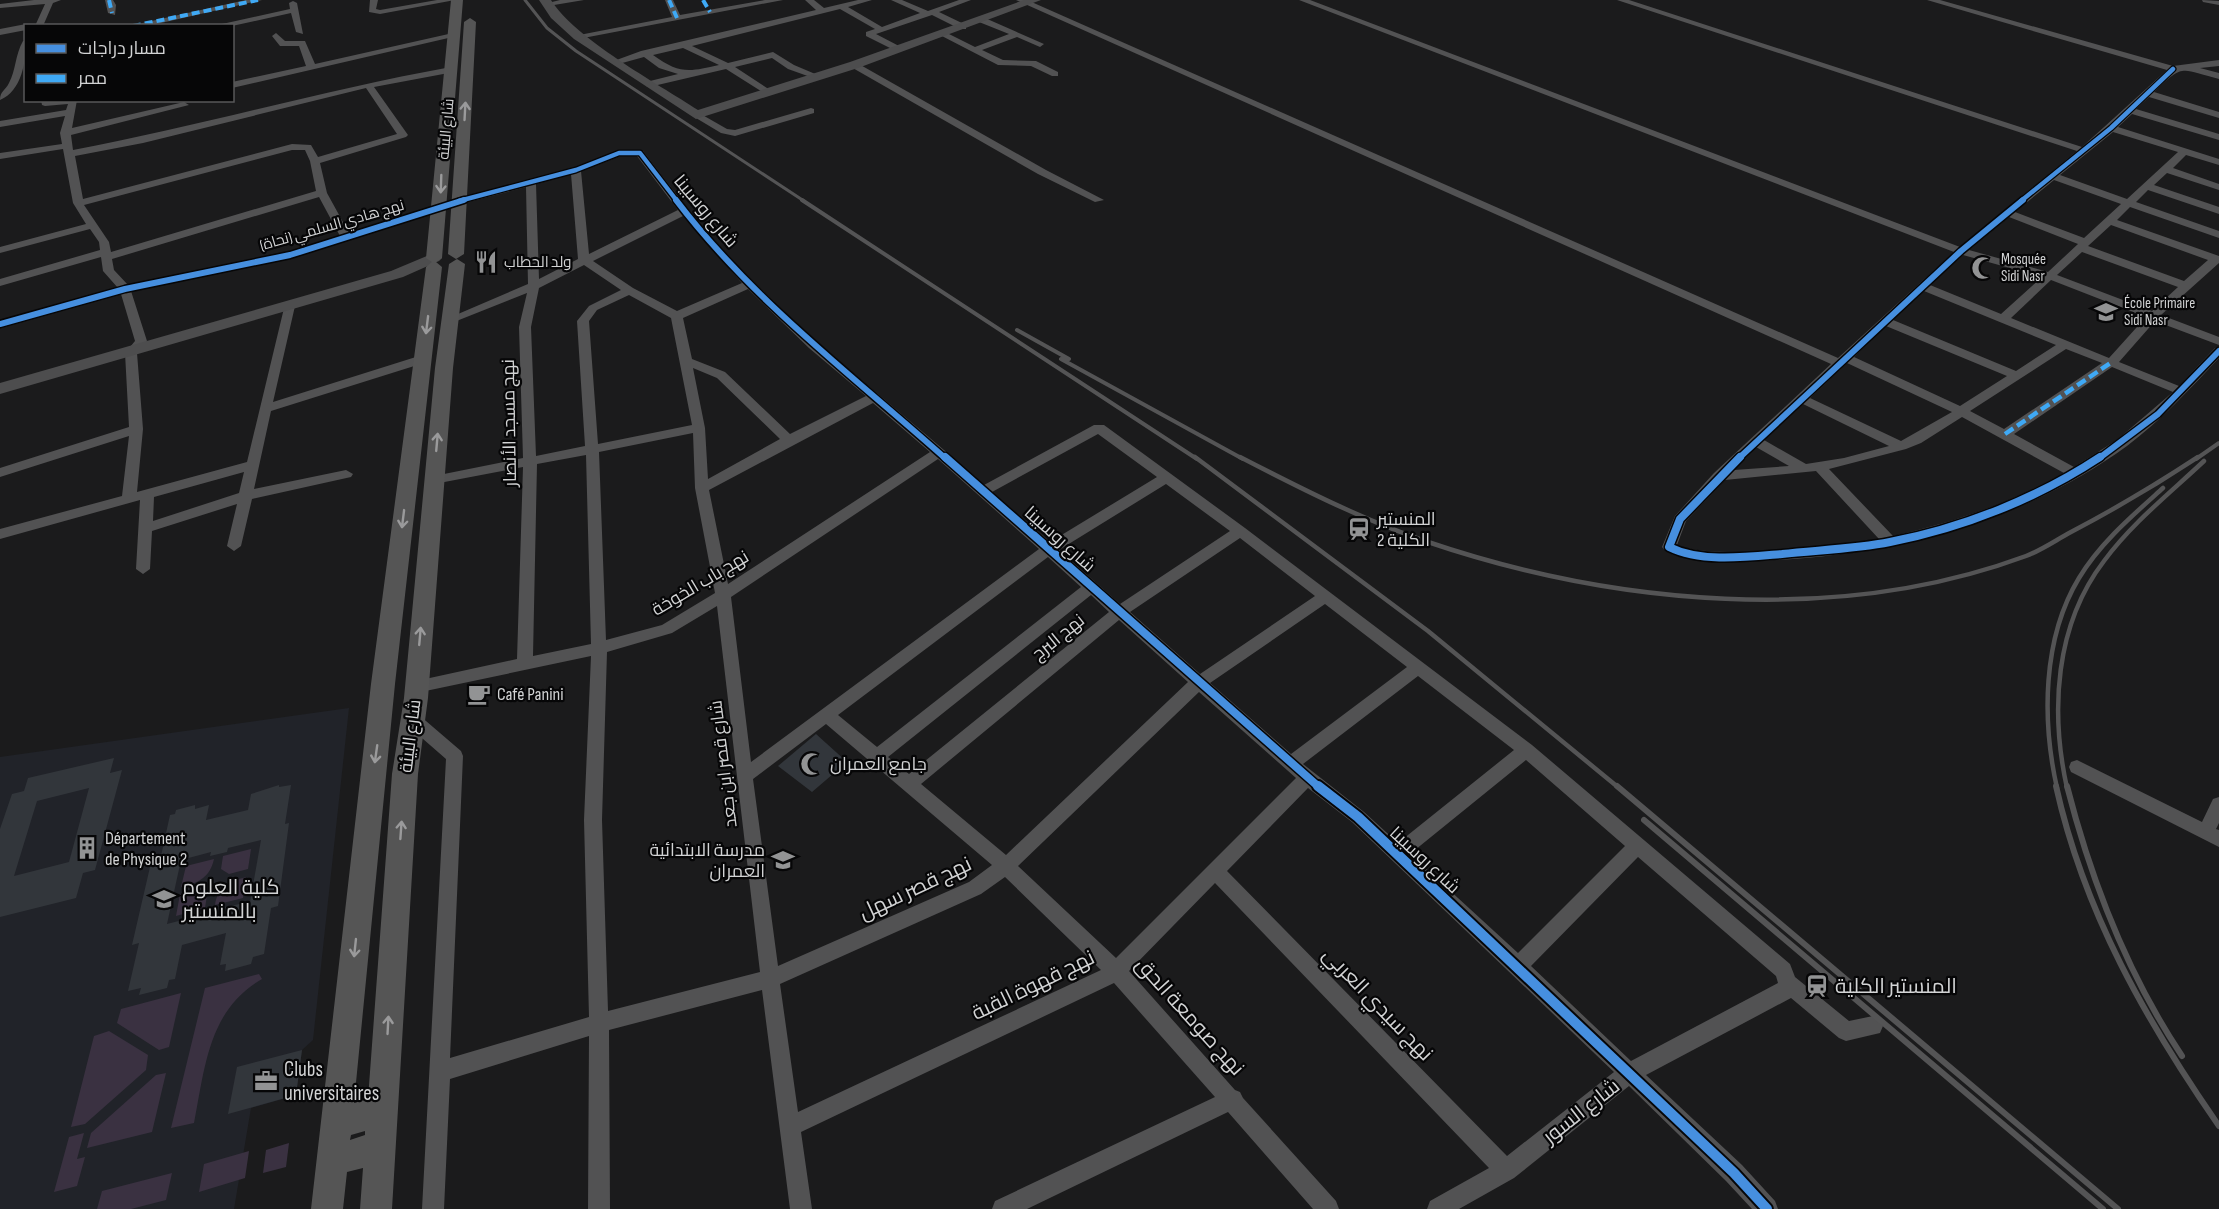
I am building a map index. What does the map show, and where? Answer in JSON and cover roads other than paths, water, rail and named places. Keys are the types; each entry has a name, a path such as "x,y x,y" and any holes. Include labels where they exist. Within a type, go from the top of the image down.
{"main road":[{"name":"شارع البيئة","path":"376,1209 405,774 415,695 450,320 440,207 457,0"},
{"name":"شارع البيئة","path":"327,1209 383,696 423,359 460,201 471,11"},
{"path":"383,696 415,695"},
{"path":"336,1123 384,1110"},
{"path":"334,1160 381,1147"}],"street":[{"path":"109,0 112,13"},
{"path":"143,24 258,0"},
{"path":"292,0 300,32"},
{"path":"374,0 372,10 380,12 451,0"},
{"path":"580,0 547,2 555,16 578,36 696,115 724,131 735,133 811,111"},
{"path":"669,0 678,18"},
{"path":"703,0 710,12"},
{"path":"578,36 779,0"},
{"path":"809,0 823,12"},
{"path":"615,62 644,53 868,0"},
{"path":"896,0 963,27"},
{"path":"896,48 869,34 879,28 931,13 964,0"},
{"path":"1303,0 1961,251 2050,276 2219,341"},
{"path":"1621,0 2083,150"},
{"path":"1931,0 2174,69 2219,63"},
{"path":"2206,0 2219,3"},
{"path":"0,6 48,1 38,24"},
{"path":"696,115 854,65 896,48 982,20 1027,1 1961,411 2073,472"},
{"path":"842,7 879,28"},
{"path":"227,24 295,10"},
{"path":"186,14 186,24"},
{"path":"982,20 1040,44"},
{"path":"0,32 24,27"},
{"path":"942,34 1001,63 1033,63 1055,74"},
{"path":"975,50 1015,35"},
{"path":"276,36 283,44 302,44 311,66"},
{"path":"234,85 453,36"},
{"path":"681,44 726,65 766,93"},
{"path":"0,97 15,83 20,52 24,47"},
{"path":"644,53 662,66 687,74"},
{"path":"2153,63 2219,54"},
{"path":"649,84 773,55 791,67 816,76"},
{"path":"854,65 1042,172 1099,200"},
{"path":"2188,67 2219,76"},
{"path":"2174,69 2150,94 2111,128 1961,251 1755,441 1680,519 1669,542 1673,550 1756,555 1890,542 1940,530 2008,506 2117,446 2148,423 2219,351"},
{"path":"0,156 68,150 193,128 368,84 450,70"},
{"path":"315,161 403,135 368,84"},
{"path":"2150,94 2219,115"},
{"path":"2207,111 2219,101"},
{"path":"45,102 49,104 65,102"},
{"path":"73,102 65,133 78,203 104,242 109,272 125,289 141,341 131,353 136,429 129,499"},
{"path":"65,133 184,103 193,128"},
{"path":"2130,110 2219,137"},
{"path":"0,124 70,112"},
{"path":"2111,128 2219,162"},
{"path":"78,203 292,147 308,147 315,161 322,194 346,236"},
{"path":"2003,319 2185,151"},
{"name":"شارع روسبينا","path":"440,207 576,170 620,153 640,153 684,211 750,285 874,398 939,452 1198,683 1307,777 1358,817 1518,966 1734,1173 1767,1209"},
{"path":"2166,169 2219,187"},
{"path":"576,170 584,260"},
{"path":"2052,176 2219,234"},
{"name":"نهج مسجد الأنصار","path":"525,664 530,461 525,327 534,286 531,183"},
{"path":"2146,186 2219,211"},
{"path":"0,283 322,194"},
{"name":"نهج هادي السلمي (نحاة)","path":"0,324 125,289 290,255 440,207"},
{"path":"450,320 534,286 684,211"},
{"path":"2007,213 2186,286"},
{"path":"2005,434 2112,362 2153,316 2217,259 2110,221"},
{"path":"0,249 93,225"},
{"path":"584,260 628,290 676,316 750,285"},
{"path":"0,392 445,261"},
{"path":"1924,286 2181,391"},
{"path":"599,1209 599,1023 593,820 599,648 592,450 583,321 593,308 628,290"},
{"path":"234,546 289,306"},
{"name":"شارع قصر ابن جعد","path":"676,316 699,428 702,488 723,595 801,1209"},
{"path":"1886,322 2015,375"},
{"path":"1719,476 1813,468 1901,446 2066,344"},
{"path":"265,409 423,359"},
{"path":"686,361 721,375 789,440"},
{"path":"702,488 789,440 874,398"},
{"path":"1802,399 1901,446"},
{"path":"434,480 699,428"},
{"path":"983,491 1099,428 1240,531 1526,750 1783,970 1788,983 1846,1031 1873,1026"},
{"path":"0,473 136,429"},
{"path":"1755,441 1813,468 1890,542"},
{"name":"نهج باب الخوخة","path":"415,695 525,664 599,648 667,629 723,595 939,452"},
{"path":"0,534 252,465"},
{"path":"146,528 245,496 346,474"},
{"path":"745,776 1049,549 1168,477"},
{"path":"143,570 147,494"},
{"name":"نهج البرج","path":"909,784 1119,612 1240,531"},
{"path":"876,756 1090,587"},
{"name":"نهج قصر سهل","path":"441,1071 599,1023 772,978 975,888 1006,866 1198,683 1325,597"},
{"path":"1292,763 1419,667"},
{"path":"415,695 455,756 433,1209"},
{"name":"نهج صومعة الحق","path":"828,716 1006,866 1116,971 1328,1209"},
{"path":"1397,854 1526,750"},
{"path":"2077,767 2213,836 2219,804"},
{"name":"نهج قهوة القبة","path":"789,1127 1098,983 1116,971 1307,777"},
{"path":"1518,966 1638,844"},
{"name":"نهج سيدي العربي","path":"1215,871 1506,1170"},
{"name":"شارع السور","path":"1438,1209 1506,1170 1629,1073 1784,991 1788,983"},
{"path":"1003,1209 1233,1100"}],"railway":[{"path":"525,0 547,28 576,51 804,201"},
{"path":"802,200 1197,459"},
{"path":"1017,330 1069,359"},
{"path":"1061,359 1243,459"},
{"path":"2196,459 2219,443"},
{"path":"1195,457 1428,631 1619,788"},
{"path":"1240,457 1378,523 1425,541 1497,563 1572,580 1648,592 1725,599 1802,599 1879,592 1954,578 2026,556 2043,548 2151,487 2198,457"},
{"path":"2067,788 2062,759 2058,699 2066,641 2075,613 2088,586 2115,547 2204,461"},
{"path":"2057,788 2049,736 2048,681 2058,627 2067,602 2087,565 2118,530 2163,488"},
{"path":"1617,786 2118,1209"},
{"path":"2056,786 2083,878 2121,964 2167,1046 2219,1126"},
{"path":"2067,786 2088,856 2113,926 2145,993 2182,1056"},
{"path":"1644,820 2103,1209"}],"place":[{"name":"ولد الحطاب","path":"486,262"},
{"name":"Mosquée Sidi Nasr","path":"1983,268"},
{"name":"École Primaire Sidi Nasr","path":"2106,312"},
{"name":"المنستير الكلية 2","path":"1359,529"},
{"name":"Café Panini","path":"479,694"},
{"name":"جامع العمران","path":"812,764"},
{"name":"Département de Physique 2","path":"87,848"},
{"name":"مدرسة الابتدائية العمران","path":"783,860"},
{"name":"كلية العلوم بالمنستير","path":"164,899"},
{"name":"المنستير الكلية","path":"1817,986"},
{"name":"Clubs universitaires","path":"266,1081"}]}
